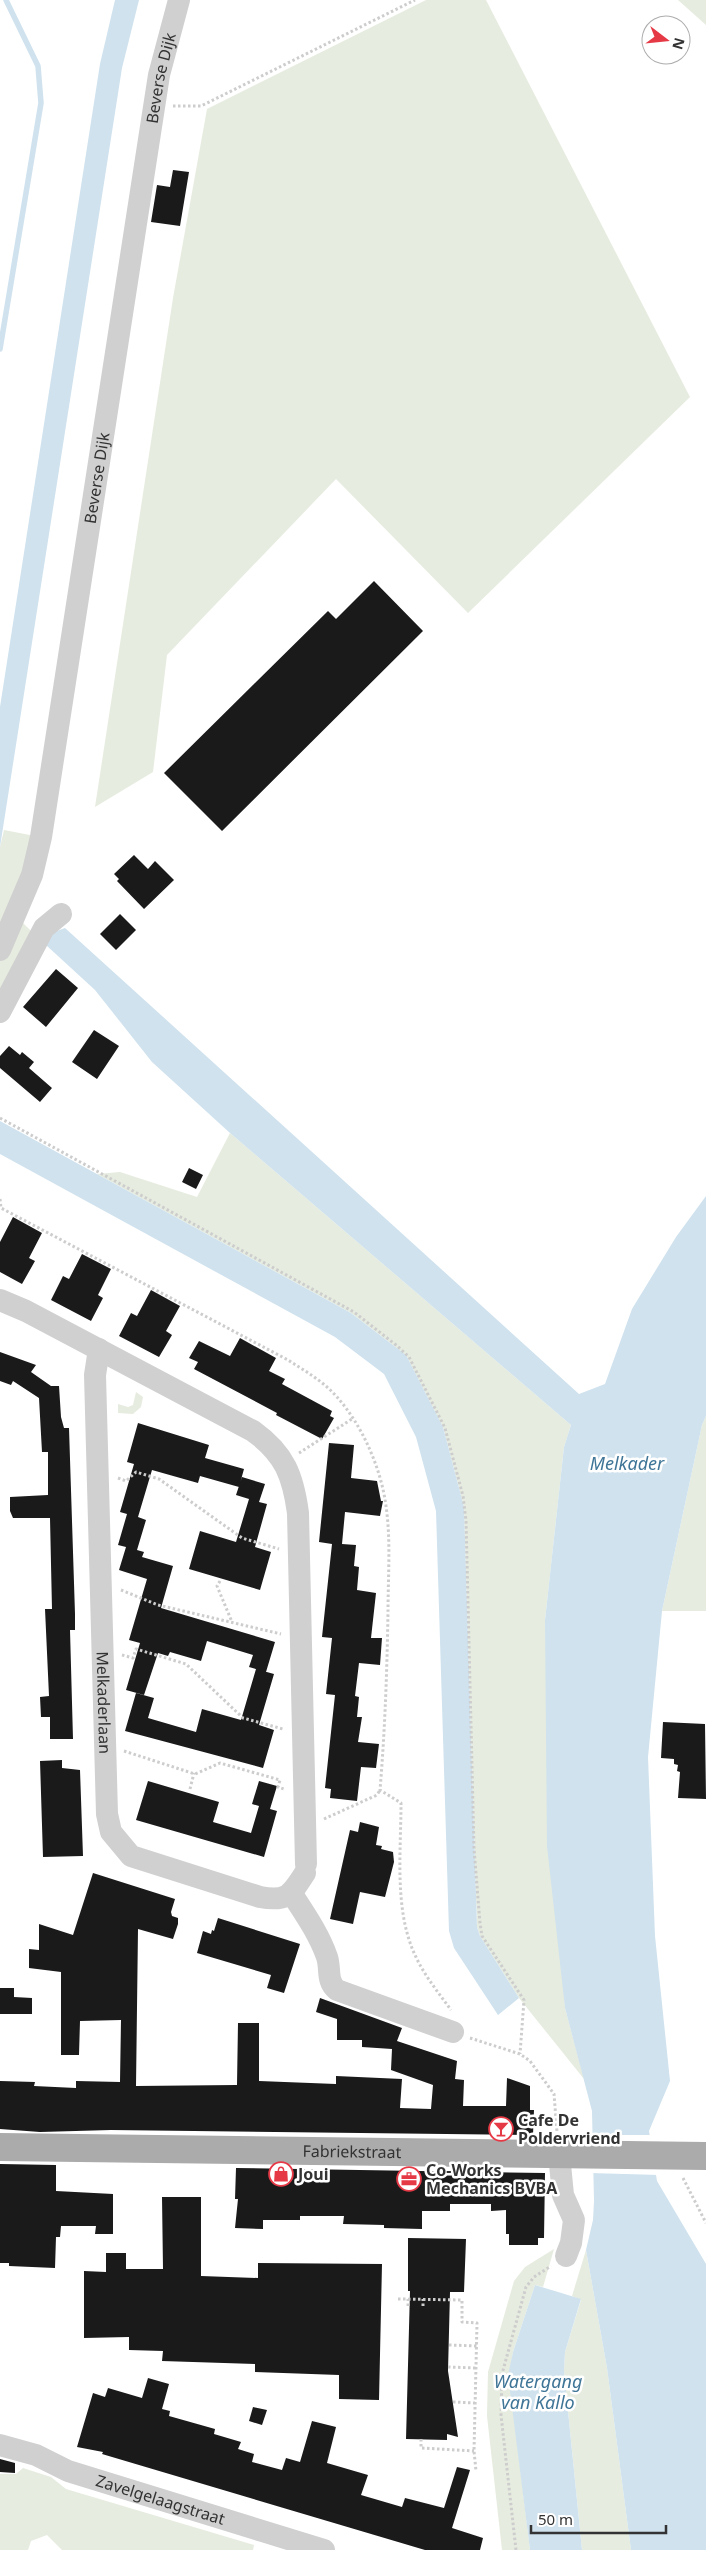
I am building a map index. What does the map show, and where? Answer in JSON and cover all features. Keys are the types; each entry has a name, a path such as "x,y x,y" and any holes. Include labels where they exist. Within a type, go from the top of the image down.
{"main road":[{"name":"Fabriekstraat","path":"0,2147 706,2156"}],"street":[{"name":"Beverse Dijk","path":"0,950 32,875 41,837 154,106 168,34 179,0"},
{"path":"0,1012 44,928 61,914"},
{"path":"0,1300 99,1349 254,1431 270,1443 284,1463 294,1490 298,1514 306,1828 305,1869 292,1894 317,1935 328,1959 330,1980 333,1987 453,2032"},
{"name":"Melkaderlaan","path":"99,1349 95,1375 108,1814 111,1832 131,1856 152,1864 273,1900 292,1894"},
{"path":"564,2154 563,2195 574,2220 571,2243 566,2256"},
{"name":"Zavelgelaagstraat","path":"0,2445 36,2455 68,2471 270,2542 324,2550"}],"path":[{"path":"154,106 201,106 415,0"},
{"path":"0,1118 354,1312 409,1357 445,1428 463,1496 466,1521 474,1849 480,1923 482,1936 524,2000 520,2054"},
{"path":"284,1463 352,1419"},
{"path":"112,1477 126,1481 136,1472 159,1479 242,1538 283,1550"},
{"path":"220,1581 217,1586 233,1623"},
{"path":"101,1583 158,1605 301,1639"},
{"path":"117,1654 133,1658 136,1649 186,1664 243,1718 288,1731"},
{"path":"120,1750 194,1773 220,1763 280,1780 278,1787 290,1790"},
{"path":"190,1789 194,1773"},
{"path":"306,1828 378,1796 380,1790"},
{"path":"453,2032 520,2054 530,2061 554,2094 564,2154"},
{"path":"673,2156 706,2223"},
{"path":"516,2550 501,2416 502,2374 526,2287 534,2277 566,2256"},
{"path":"398,2299 462,2300 462,2322 478,2323 474,2451 476,2471"},
{"path":"408,2299 408,2306"},
{"path":"423,2299 423,2306"},
{"path":"448,2345 477,2346"},
{"path":"448,2367 476,2368"},
{"path":"453,2402 475,2403"},
{"path":"421,2439 421,2448 474,2451"}],"shaded area":[{"path":"426,0 486,0 690,397 468,613 336,479 167,655 153,772 95,807 173,298 207,109"},
{"path":"678,0 706,0 706,25"},
{"path":"4,830 35,836 12,912 32,932 0,997 0,847"},
{"path":"230,1133 571,1425 564,1447 545,1620 565,2008 584,2079 519,1998 480,1936 477,1927 464,1507 443,1427 406,1355 351,1313 97,1174 120,1172 197,1197"},
{"path":"136,1392 143,1397 141,1407 133,1414 118,1413 118,1404 128,1407 133,1405"},
{"path":"706,1416 706,1611 662,1611 702,1425"},
{"path":"554,2249 543,2287 535,2285 513,2352 509,2375 530,2550 502,2550 487,2416 488,2372 514,2281 525,2267"},
{"path":"586,2250 607,2368 631,2550 582,2550 564,2371 565,2352 581,2300 572,2296"},
{"path":"23,2468 51,2477 66,2489 254,2545 253,2550 62,2550 47,2535 31,2541 28,2550 0,2550 0,2474 16,2474"}],"water":[{"path":"115,0 139,0 122,68 0,847 0,707 100,64"},
{"name":"Melkader","path":"65,928 579,1394 605,1384 632,1309 676,1237 706,1196 706,1416 702,1425 662,1611 648,1757 655,1936 670,2081 649,2131 657,2181 706,2264 706,2550 631,2550 607,2368 586,2250 593,2220 594,2201 592,2111 565,2008 547,1846 545,1620 564,1447 571,1425 230,1133 152,1062 95,990 46,945 51,933"},
{"path":"0,1121 351,1313 406,1355 443,1427 464,1507 477,1927 480,1936 519,1998 498,2015 454,1948 449,1931 436,1511 416,1437 384,1374 335,1337 0,1154"},
{"name":"Watergang van Kallo","path":"535,2285 581,2299 565,2352 564,2371 582,2550 530,2550 508,2375 513,2352"}],"pier":[{"path":"590,2135 652,2135 659,2175 590,2173"}],"building":[{"path":"173,170 189,172 180,226 151,222 157,185 170,187"},
{"path":"374,581 423,631 222,831 164,773 328,611 336,619"},
{"path":"134,855 148,869 155,861 174,880 144,909 117,881 119,879 114,874"},
{"path":"120,914 136,930 116,950 100,934"},
{"path":"56,969 78,988 46,1027 23,1007"},
{"path":"94,1030 119,1046 97,1079 72,1062"},
{"path":"9,1046 20,1055 22,1052 34,1062 29,1068 52,1088 40,1102 0,1068 0,1056"},
{"path":"189,1168 203,1175 196,1189 182,1182"},
{"path":"13,1217 42,1233 29,1258 35,1261 22,1284 0,1272 0,1242"},
{"path":"82,1254 111,1269 98,1295 103,1298 91,1321 51,1300 63,1276 69,1279"},
{"path":"151,1290 180,1306 166,1331 172,1335 159,1357 119,1336 131,1313 137,1316"},
{"path":"240,1338 276,1358 269,1371 285,1379 282,1384 332,1411 330,1416 334,1418 322,1439 194,1369 198,1362 189,1358 199,1341 230,1356"},
{"path":"0,1352 36,1365 31,1372 51,1386 59,1386 61,1417 64,1428 69,1428 75,1614 75,1630 70,1630 73,1739 50,1739 50,1717 41,1717 40,1697 49,1696 45,1609 52,1609 50,1518 13,1518 10,1511 10,1497 48,1495 48,1452 42,1452 39,1398 13,1381 11,1385 0,1381"},
{"path":"138,1423 209,1445 205,1458 244,1469 239,1487 200,1476 198,1483 152,1470 138,1517 146,1520 137,1550 144,1552 142,1557 173,1566 161,1608 275,1642 266,1672 249,1667 253,1655 207,1641 201,1661 170,1652 168,1656 158,1653 144,1695 126,1690 140,1643 129,1640 147,1579 119,1570 126,1547 118,1545 127,1514 120,1512 134,1464 127,1462"},
{"path":"329,1443 354,1445 351,1478 377,1481 381,1501 383,1501 380,1516 345,1512 342,1544 356,1545 354,1566 359,1567 357,1590 376,1593 371,1638 382,1638 380,1665 359,1663 355,1696 359,1697 357,1717 362,1717 358,1742 379,1744 376,1768 361,1767 357,1801 330,1798 331,1789 325,1788 335,1695 326,1694 332,1638 322,1637 332,1544 319,1542"},
{"path":"242,1477 265,1484 259,1502 267,1504 255,1547 271,1552 260,1590 189,1569 200,1531 236,1542 249,1499 236,1495"},
{"path":"256,1669 274,1674 259,1725 274,1730 263,1768 125,1731 136,1693 154,1698 148,1718 196,1732 202,1709 241,1720"},
{"path":"663,1722 705,1724 706,1799 678,1798 680,1772 677,1771 678,1765 674,1764 674,1759 661,1758"},
{"path":"62,1760 62,1768 80,1770 83,1856 43,1857 40,1761"},
{"path":"148,1781 219,1802 213,1822 251,1833 259,1806 252,1804 259,1781 277,1786 270,1809 277,1811 264,1857 136,1820"},
{"path":"360,1822 379,1827 376,1845 382,1846 381,1849 393,1852 394,1862 385,1897 360,1892 353,1924 330,1919 350,1830 358,1832"},
{"path":"93,1873 175,1899 171,1912 172,1916 178,1918 178,1924 173,1939 138,1929 136,2086 237,2085 238,2023 259,2023 259,2081 336,2084 336,2076 402,2079 400,2108 431,2109 433,2085 391,2070 392,2049 362,2047 362,2040 337,2040 337,2019 316,2012 320,1998 402,2028 397,2041 457,2061 455,2079 464,2080 463,2106 506,2106 507,2078 530,2086 530,2110 534,2110 533,2135 111,2130 40,2132 0,2129 0,2081 35,2082 34,2086 76,2088 76,2081 120,2082 121,2020 80,2021 79,2055 61,2055 61,1972 29,1968 29,1949 39,1950 39,1924 73,1935"},
{"path":"218,1918 300,1944 284,1993 267,1988 271,1975 197,1953 203,1931 211,1934 212,1930 214,1931"},
{"path":"0,1988 14,1988 14,1997 32,1998 32,2014 0,2014"},
{"path":"0,2164 56,2165 56,2191 113,2194 113,2234 95,2234 96,2226 61,2226 60,2237 56,2237 55,2268 9,2266 9,2263 0,2263"},
{"path":"236,2168 545,2173 544,2238 538,2238 538,2245 509,2245 509,2234 506,2234 506,2210 491,2211 491,2204 450,2204 450,2211 422,2211 422,2229 384,2228 384,2225 343,2224 344,2216 300,2216 300,2220 263,2220 263,2229 235,2228 238,2199 235,2199"},
{"path":"162,2197 201,2197 201,2276 258,2278 258,2263 382,2264 379,2400 339,2399 339,2375 255,2372 255,2364 162,2361 163,2351 129,2350 129,2337 84,2338 84,2271 106,2272 106,2253 126,2253 126,2269 163,2269"},
{"path":"408,2238 466,2239 464,2292 450,2292 448,2371 458,2437 447,2434 447,2440 406,2439 410,2291 408,2291"},
{"path":"148,2378 169,2384 162,2409 170,2411 169,2416 215,2429 214,2434 241,2442 238,2449 254,2454 252,2462 282,2470 286,2458 300,2462 312,2421 336,2427 327,2463 368,2475 361,2495 402,2507 405,2498 444,2508 457,2467 470,2470 452,2528 483,2538 480,2550 425,2550 102,2454 103,2452 77,2447 93,2393 105,2397 108,2388 142,2398"},
{"path":"253,2407 267,2410 262,2425 249,2421"},
{"path":"0,2459 15,2463 15,2473 0,2472"}],"waterway":[{"path":"0,349 41,103 38,66 6,0"}],"place":[{"name":"Cafe De Poldervriend","path":"501,2129"},
{"name":"Joui","path":"281,2174"},
{"name":"Co-Works Mechanics BVBA","path":"409,2179"}]}
